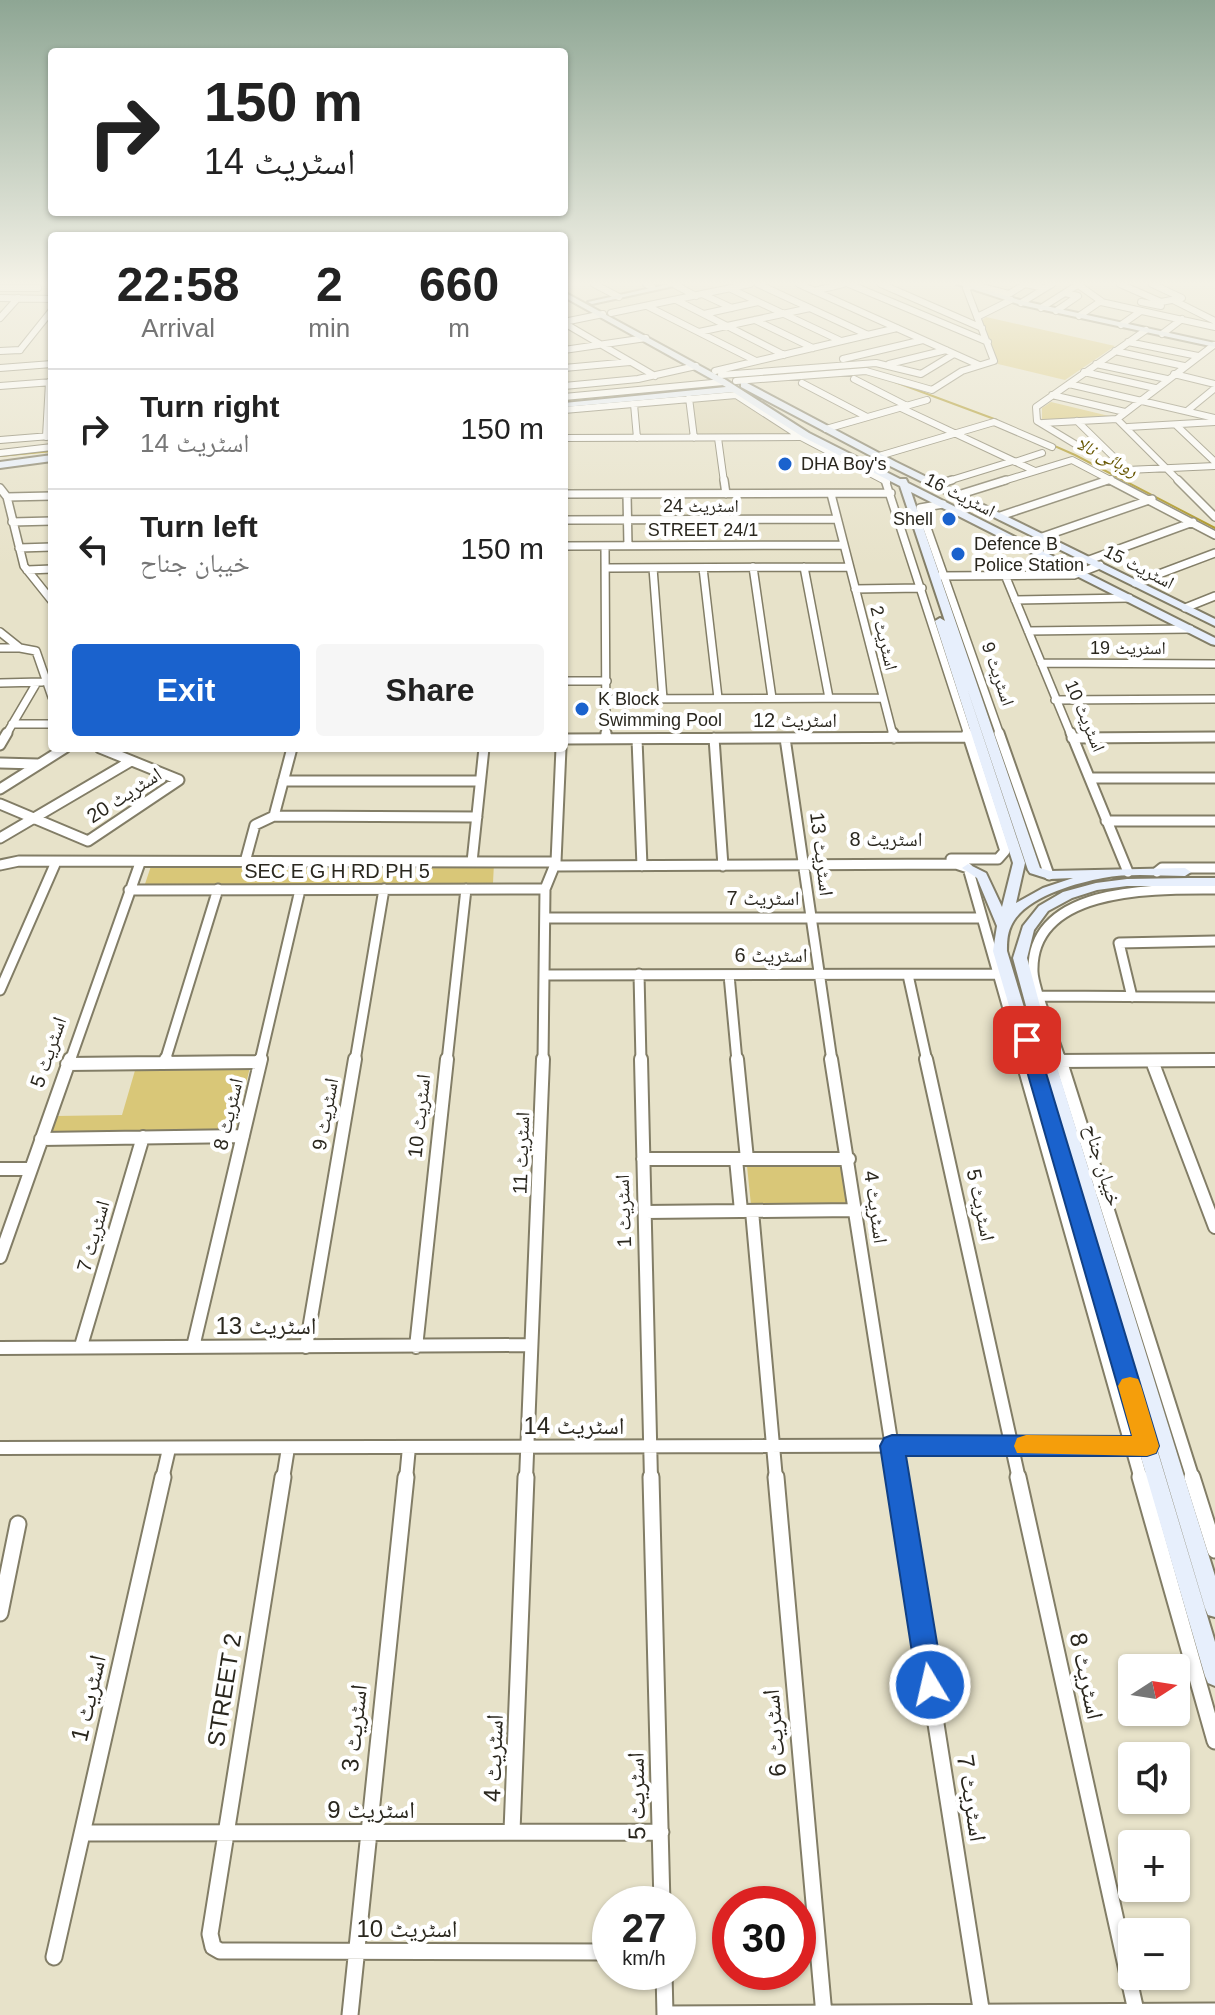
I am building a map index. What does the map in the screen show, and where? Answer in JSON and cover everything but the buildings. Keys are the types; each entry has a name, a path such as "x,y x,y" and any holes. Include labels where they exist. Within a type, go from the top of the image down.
{"main road":[{"path":"724,378 740,388"},
{"path":"568,408 740,388"},
{"path":"568,408 740,388"},
{"name":"اسٹریٹ 15","path":"740,388 775,402 893,464 1215,623"},
{"name":"اسٹریٹ 16","path":"740,388 804,436 1215,642"},
{"path":"0,463 48,457"},
{"path":"893,464 973,737 1019,871 1004,926"},
{"path":"898,483 936,485"},
{"path":"898,483 914,509 939,576 1031,865 1045,874"},
{"path":"914,509 941,503"},
{"path":"968,864 982,876 1004,926"},
{"name":"خیبان جناح","path":"1215,870 1160,881 1091,888 1048,903 1024,935 1028,972 1215,1608"},
{"name":"خیبان جناح","path":"1019,871 1025,879 1035,881 1045,874 1128,872 1160,881 1215,882"},
{"name":"خیبان جناح","path":"1103,874 1043,894 1015,912 1004,926 1000,951 1139,1446 1215,1676"}],"street":[{"path":"568,386 636,378"},
{"path":"568,396 706,378"},
{"path":"740,388 814,378"},
{"path":"890,378 930,390 954,378"},
{"path":"1076,378 1036,407 1037,421 1080,447"},
{"path":"1111,378 1155,388"},
{"path":"1162,378 1167,379"},
{"path":"1188,378 1215,386"},
{"path":"854,379 954,433 1035,471"},
{"path":"1043,423 1117,419 1167,379"},
{"path":"0,387 48,382"},
{"path":"802,383 867,417"},
{"path":"1069,384 1215,420"},
{"path":"1187,411 1215,386"},
{"path":"619,404 736,395 804,436"},
{"path":"1052,395 1125,412"},
{"path":"689,398 694,438"},
{"path":"826,429 927,400"},
{"path":"634,404 637,438"},
{"path":"1117,419 1215,517"},
{"path":"1128,427 1215,420"},
{"path":"1077,421 1127,470 1215,464"},
{"path":"879,456 994,422 1052,447"},
{"path":"1176,425 1215,464"},
{"path":"0,440 48,436"},
{"path":"568,438 804,436"},
{"path":"718,438 726,494"},
{"path":"0,453 48,447"},
{"path":"936,485 1042,453"},
{"path":"958,495 1072,460 1152,499 1215,535"},
{"path":"876,473 887,481 898,483"},
{"path":"1000,516 1111,479"},
{"path":"568,494 831,494 898,483"},
{"path":"0,865 19,861 723,866 804,862 968,864 998,859 1005,854 973,737 922,588 898,483"},
{"path":"0,488 7,497 27,570 48,592"},
{"path":"627,494 628,546"},
{"name":"اسٹریٹ 2","path":"831,494 894,738"},
{"path":"7,497 48,496"},
{"path":"1042,537 1152,499"},
{"name":"اسٹریٹ 24","path":"568,520 837,519"},
{"path":"12,522 48,521"},
{"path":"1089,560 1193,522"},
{"name":"STREET 24/1","path":"568,546 843,545"},
{"path":"605,546 606,739"},
{"path":"19,548 48,547"},
{"path":"1135,583 1215,553"},
{"path":"939,576 1078,573 1100,565"},
{"path":"753,567 772,698"},
{"path":"804,567 829,698"},
{"path":"607,568 849,567"},
{"path":"653,568 663,699"},
{"path":"703,568 718,698"},
{"path":"27,570 48,569"},
{"name":"اسٹریٹ 10","path":"1005,575 1128,872"},
{"path":"855,589 922,588"},
{"path":"1185,608 1215,596"},
{"path":"1015,600 1129,598"},
{"path":"1203,616 1215,615"},
{"path":"1028,631 1190,629"},
{"path":"0,632 20,648"},
{"path":"0,648 36,651 48,684"},
{"name":"اسٹریٹ 19","path":"1041,663 1215,664"},
{"path":"0,683 36,684 47,681"},
{"path":"568,681 607,681"},
{"path":"0,745 36,684"},
{"path":"606,699 882,698"},
{"path":"1055,700 1215,699"},
{"path":"12,724 48,724"},
{"name":"اسٹریٹ 12","path":"568,739 973,737"},
{"path":"1072,738 1215,737"},
{"path":"714,738 723,866"},
{"name":"اسٹریٹ 13","path":"785,738 818,975"},
{"path":"637,739 642,866"},
{"path":"0,789 58,752"},
{"path":"110,752 131,761"},
{"path":"274,816 291,752"},
{"path":"472,862 484,752"},
{"path":"556,864 561,752"},
{"path":"0,838 131,761"},
{"name":"اسٹریٹ 20","path":"0,804 88,841 179,780 131,761"},
{"path":"0,763 39,764"},
{"path":"1090,778 1215,778"},
{"path":"283,781 480,781"},
{"path":"245,862 255,825 274,816 477,817"},
{"path":"1106,821 1215,821"},
{"path":"0,990 56,862"},
{"name":"اسٹریٹ 5","path":"0,1257 140,863"},
{"name":"اسٹریٹ 11","path":"527,1448 546,975 545,889 556,864"},
{"path":"968,864 996,974 1139,1446 1215,1741"},
{"path":"1160,881 1215,889"},
{"path":"165,1062 218,889"},
{"name":"اسٹریٹ 9","path":"306,1347 384,889"},
{"name":"اسٹریٹ 10","path":"416,1347 466,889"},
{"name":"SEC E G H RD PH 5","path":"129,890 545,889"},
{"name":"اسٹریٹ 8","path":"193,1347 300,890"},
{"name":"اسٹریٹ 7","path":"546,918 980,918"},
{"path":"1132,997 1119,943 1215,941"},
{"path":"1028,972 1041,996 1055,1061 1215,1550"},
{"name":"اسٹریٹ 1","path":"639,974 653,1447"},
{"name":"اسٹریٹ 6","path":"546,975 996,974"},
{"path":"729,975 742,1159 773,1447"},
{"name":"اسٹریٹ 4","path":"818,975 892,1446"},
{"name":"اسٹریٹ 5","path":"908,975 1012,1446"},
{"path":"1041,996 1215,997"},
{"path":"1055,1061 1215,1060"},
{"path":"1152,1061 1215,1227"},
{"path":"67,1064 260,1062"},
{"path":"41,1139 243,1136"},
{"name":"اسٹریٹ 7","path":"81,1346 143,1137"},
{"path":"643,1159 849,1159"},
{"path":"0,1169 31,1169"},
{"path":"645,1212 856,1210"},
{"name":"اسٹریٹ 13","path":"0,1348 531,1345"},
{"name":"اسٹریٹ 7","path":"892,1446 982,2015"},
{"name":"اسٹریٹ 8","path":"1012,1446 1140,2013"},
{"name":"اسٹریٹ 14","path":"0,1448 1139,1446"},
{"name":"اسٹریٹ 3","path":"350,2015 354,1952 409,1447"},
{"name":"اسٹریٹ 5","path":"653,1447 662,1886"},
{"name":"اسٹریٹ 6","path":"773,1447 824,2015"},
{"name":"STREET 2","path":"210,1941 224,1831 288,1448"},
{"name":"اسٹریٹ 4","path":"512,1831 527,1448"},
{"name":"اسٹریٹ 1","path":"54,1957 169,1449"},
{"path":"0,1613 4,1570 18,1524"},
{"name":"اسٹریٹ 9","path":"82,1833 661,1832"},
{"name":"اسٹریٹ 10","path":"210,1941 220,1951 592,1952"},
{"path":"664,1990 665,2015 1215,2011"}],"shaded area":[{"path":"732,395 798,436 696,437 691,398"},
{"path":"1051,402 1109,416 1042,420 1042,408"},
{"path":"494,863 493,883 144,887 151,866"},
{"path":"136,1067 250,1067 235,1131 49,1135 56,1116 122,1115"},
{"path":"840,1164 847,1204 751,1205 747,1166"}],"waterway":[{"name":"روہائی نالا","path":"895,382 997,420"},
{"name":"روہائی نالا","path":"568,400 721,385"},
{"name":"روہائی نالا","path":"1007,425 1075,455 1215,528"},
{"name":"روہائی نالا","path":"0,456 48,451"}],"slow traffic":[{"path":"1026,1446 1147,1446 1130,1386"}],"place":[{"name":"DHA Boy's","path":"785,464"},
{"name":"Shell","path":"949,519"},
{"name":"Defence B Police Station","path":"958,554"},
{"name":"K Block Swimming Pool","path":"582,709"}],"route":[{"path":"930,1685 892,1446 1147,1446 1027,1040"}]}
